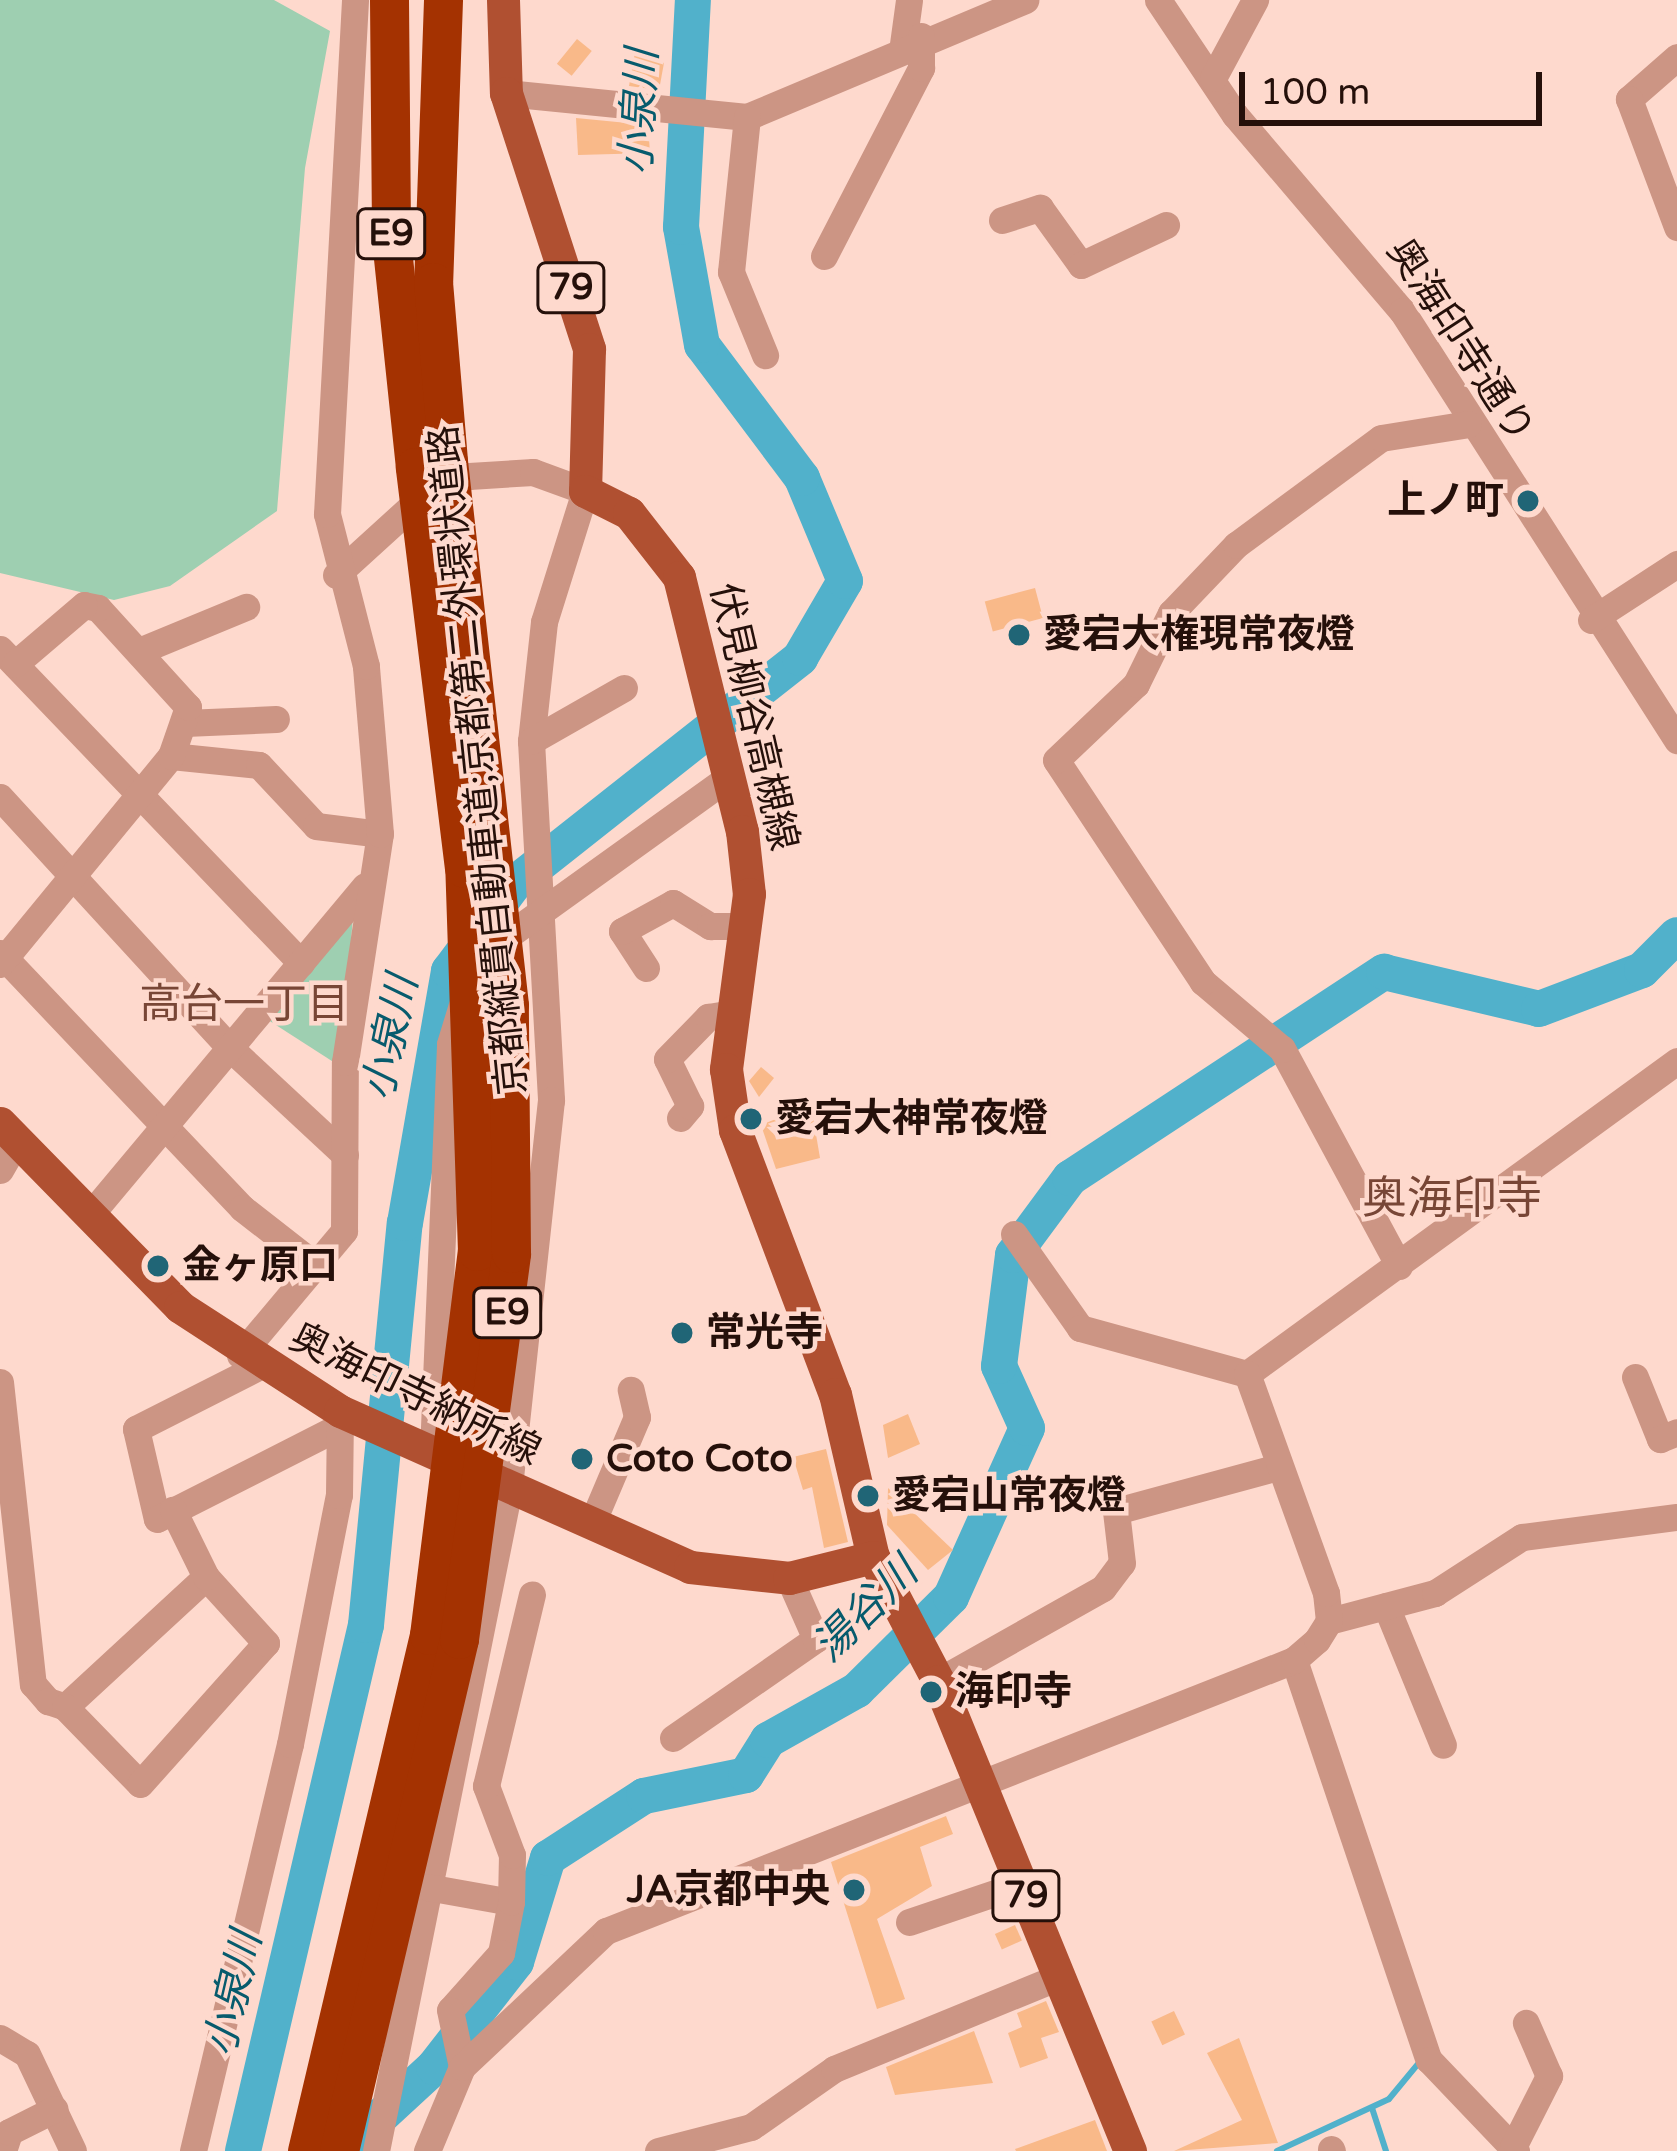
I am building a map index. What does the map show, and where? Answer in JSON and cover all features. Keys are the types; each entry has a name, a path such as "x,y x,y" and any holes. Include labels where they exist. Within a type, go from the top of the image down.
{"highway":[{"name":"京都縦貫自動車道;京都第二外環状道路","path":"339,2151 459,1640 512,1253 507,982 432,464 391,239 389,0"},
{"name":"京都縦貫自動車道;京都第二外環状道路","path":"308,2151 429,1634 477,1251 475,1006 432,464 442,0"}],"main road":[{"name":"79","path":"503,0 506,93 589,349 585,490"},
{"name":"伏見柳谷高槻線","path":"585,490 629,513 679,577 728,774 746,926 734,1013 729,1111 835,1394 873,1557 938,1681 1130,2151"},
{"name":"奥海印寺納所線","path":"8,1131 89,1216 250,1360 344,1418 427,1448 508,1489 690,1567 789,1578 873,1557"}],"street":[{"path":"344,1418 157,1519 136,1430 250,1360 344,1231 345,1155 365,886 380,834 366,666 335,575 328,514 355,0"},
{"path":"824,256 921,68 912,40 909,0"},
{"name":"奥海印寺通り","path":"1158,0 1213,78 1402,311 1591,620 1677,740"},
{"path":"1213,78 1255,0"},
{"path":"506,93 716,121 747,117 912,40 1013,2"},
{"path":"1677,57 1629,99 1677,227"},
{"path":"747,117 731,272 765,356"},
{"path":"1002,220 1040,208 1082,265 1166,225"},
{"path":"1399,1266 1276,1041 1203,982 1056,760 1136,684 1172,613 1236,544 1382,438 1468,424"},
{"path":"335,575 426,494 469,476 533,472 585,490 544,622 531,741 545,903 551,1100 508,1489 376,2151"},
{"path":"1591,620 1677,564"},
{"path":"302,963 140,794 8,656 84,605 139,651 188,707 171,757 140,794 74,874 2,959 164,1126 315,1265"},
{"path":"139,651 246,607"},
{"path":"531,741 624,688"},
{"path":"185,723 276,719"},
{"path":"171,757 260,765 316,826 380,834"},
{"path":"427,1448 450,1043 488,952 545,903 728,774"},
{"path":"0,797 230,1048 345,1155"},
{"path":"89,1216 365,886"},
{"path":"646,968 622,932 673,903 710,926 746,926"},
{"path":"680,1118 690,1106 667,1059 709,1017 734,1013"},
{"path":"1246,1374 1677,1060"},
{"path":"0,1170 8,1131"},
{"path":"1022,1239 1080,1328 1246,1374"},
{"path":"1246,1374 1329,1621"},
{"path":"1633,1377 1660,1439 1677,1432"},
{"path":"0,1382 34,1684 65,1707 140,1784 266,1642 206,1577 173,1510"},
{"path":"592,1523 637,1417 631,1390"},
{"path":"193,2151 290,1744 339,1495 344,1418"},
{"path":"938,1681 1115,1576 1116,1510 1274,1468"},
{"path":"454,2048 605,1931 1294,1660 1329,1621 1435,1592 1522,1537 1677,1517"},
{"path":"65,1707 206,1577"},
{"path":"673,1738 816,1639 789,1578"},
{"path":"427,2151 454,2048 450,2010 501,1953 511,1901 512,1855 486,1786 532,1594"},
{"path":"1386,1606 1443,1745"},
{"path":"1294,1660 1429,2060 1514,2149 1549,2076 1526,2023"},
{"path":"909,1922 1021,1884"},
{"path":"427,1887 511,1901"},
{"path":"666,2149 751,2127 834,2069 1058,1977"},
{"path":"0,2038 27,2054 73,2151"},
{"path":"3,2151 9,2132 55,2109"}],"green space":[{"path":"0,0 274,0 330,31 305,168 277,511 170,586 114,600 0,573"},
{"path":"353,916 349,967 335,1063 265,1018"}],"building":[{"path":"577,39 592,51 572,76 557,64"},
{"path":"635,52 664,63 659,90 629,86"},
{"path":"576,118 648,125 650,153 578,155"},
{"path":"1035,588 1043,618 993,631 985,601"},
{"path":"761,1067 774,1078 759,1097 749,1081"},
{"path":"811,1105 820,1158 776,1169 761,1125"},
{"path":"908,1414 920,1444 888,1458 883,1425"},
{"path":"826,1449 848,1542 824,1548 812,1487 803,1490 793,1457"},
{"path":"888,1488 953,1550 928,1570 887,1525"},
{"path":"946,1816 953,1834 920,1847 932,1886 877,1919 905,1999 877,2009 831,1862"},
{"path":"1015,1925 1022,1941 1002,1949 995,1934"},
{"path":"1046,2001 1059,2032 1041,2038 1048,2058 1020,2068 1008,2033 1022,2027 1017,2013"},
{"path":"1174,2011 1185,2035 1162,2045 1151,2022"},
{"path":"974,2031 993,2083 895,2095 886,2067"},
{"path":"1239,2038 1278,2143 1174,2151 1242,2120 1207,2053"},
{"path":"1095,2120 1107,2151 1015,2149"}],"waterway":[{"name":"小泉川","path":"243,2151 366,1625 405,1223 449,971 514,884 800,658 845,581 802,478 702,345 681,227 693,0"},
{"name":"湯谷川","path":"343,2151 434,2067 516,1962 548,1858 644,1796 746,1775 768,1740 857,1690 951,1597 1027,1428 999,1366 1013,1255 1070,1178 1384,972 1539,1009 1642,970 1677,935"},
{"path":"1277,2151 1389,2099 1417,2065"},
{"path":"1372,2108 1386,2151"}],"place":[{"name":"上ノ町","path":"1528,501"},
{"name":"愛宕大権現常夜燈","path":"1019,635"},
{"name":"愛宕大神常夜燈","path":"751,1119"},
{"name":"金ヶ原口","path":"158,1266"},
{"name":"常光寺","path":"682,1333"},
{"name":"Coto Coto","path":"582,1459"},
{"name":"愛宕山常夜燈","path":"868,1496"},
{"name":"海印寺","path":"931,1692"},
{"name":"JA京都中央","path":"854,1890"}],"district":[{"name":"高台一丁目","path":"244,1005"},
{"name":"奥海印寺","path":"1452,1200"}]}
